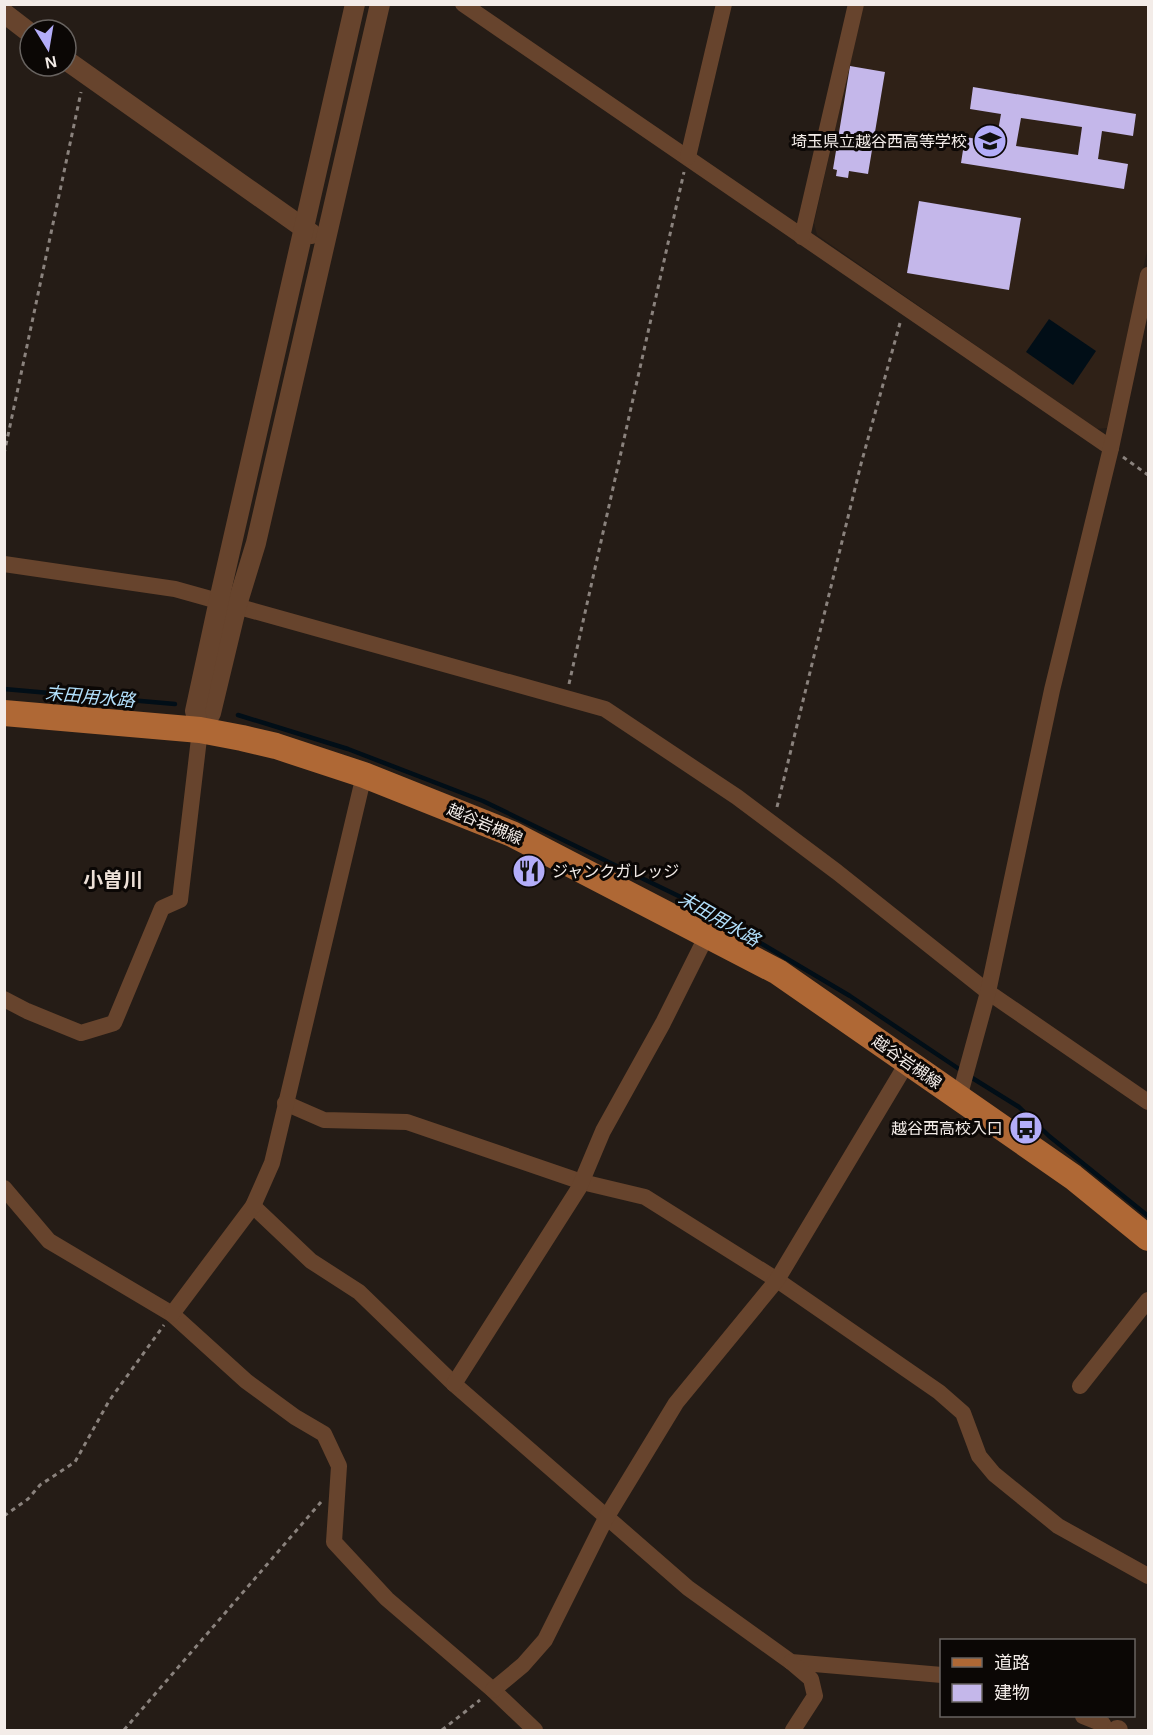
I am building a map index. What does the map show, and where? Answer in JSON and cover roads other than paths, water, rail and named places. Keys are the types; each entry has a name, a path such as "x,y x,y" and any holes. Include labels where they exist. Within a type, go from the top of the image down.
{"main road":[{"name":"越谷岩槻線","path":"4,713 200,730 276,746 364,775 512,834 778,972 907,1063 964,1082 1073,1177 1149,1238"}],"street":[{"path":"4,999 81,1033 114,1023 162,908 180,900 200,730 211,713 228,603 304,229 355,4"},
{"path":"228,603 256,543 380,4"},
{"path":"463,4 1111,448"},
{"path":"688,157 724,4"},
{"path":"802,237 856,4"},
{"path":"4,13 18,24"},
{"path":"78,69 324,243"},
{"path":"964,1082 988,992 1052,690 1111,448 1149,275"},
{"path":"4,564 175,590 228,603 565,700 605,709 772,824 988,992 1149,1102"},
{"path":"172,1314 253,1206 272,1163 364,775"},
{"path":"454,1384 582,1182 603,1131 663,1023 707,935"},
{"path":"493,1690 523,1665 545,1640 606,1518 676,1402 777,1280 907,1063"},
{"path":"285,1103 324,1120 407,1122 582,1182 645,1197 777,1280 939,1392 963,1413 979,1456 994,1474 1058,1526 1149,1576"},
{"path":"4,1188 49,1241 172,1314 246,1381 295,1417 324,1434 339,1466 340,1479 334,1542 387,1599 493,1690 536,1731"},
{"path":"253,1206 311,1261 359,1292 454,1384 688,1588 811,1679 815,1696 793,1731"},
{"path":"1080,1386 1149,1300"},
{"path":"791,1662 940,1675"},
{"path":"1086,1717 1103,1724 1106,1731"}],"waterway":[{"name":"末田用水路","path":"4,689 175,704"},
{"name":"末田用水路","path":"238,715 348,749 483,801 693,903 850,996 962,1071"},
{"name":"末田用水路","path":"969,1076 1019,1107 1049,1136 1148,1216"}],"place":[{"name":"埼玉県立越谷西高等学校","path":"990,141"},
{"name":"ジャンクガレッジ","path":"529,871"},
{"name":"越谷西高校入口","path":"1026,1128"}],"district":[{"name":"小曽川","path":"113,880"}]}
